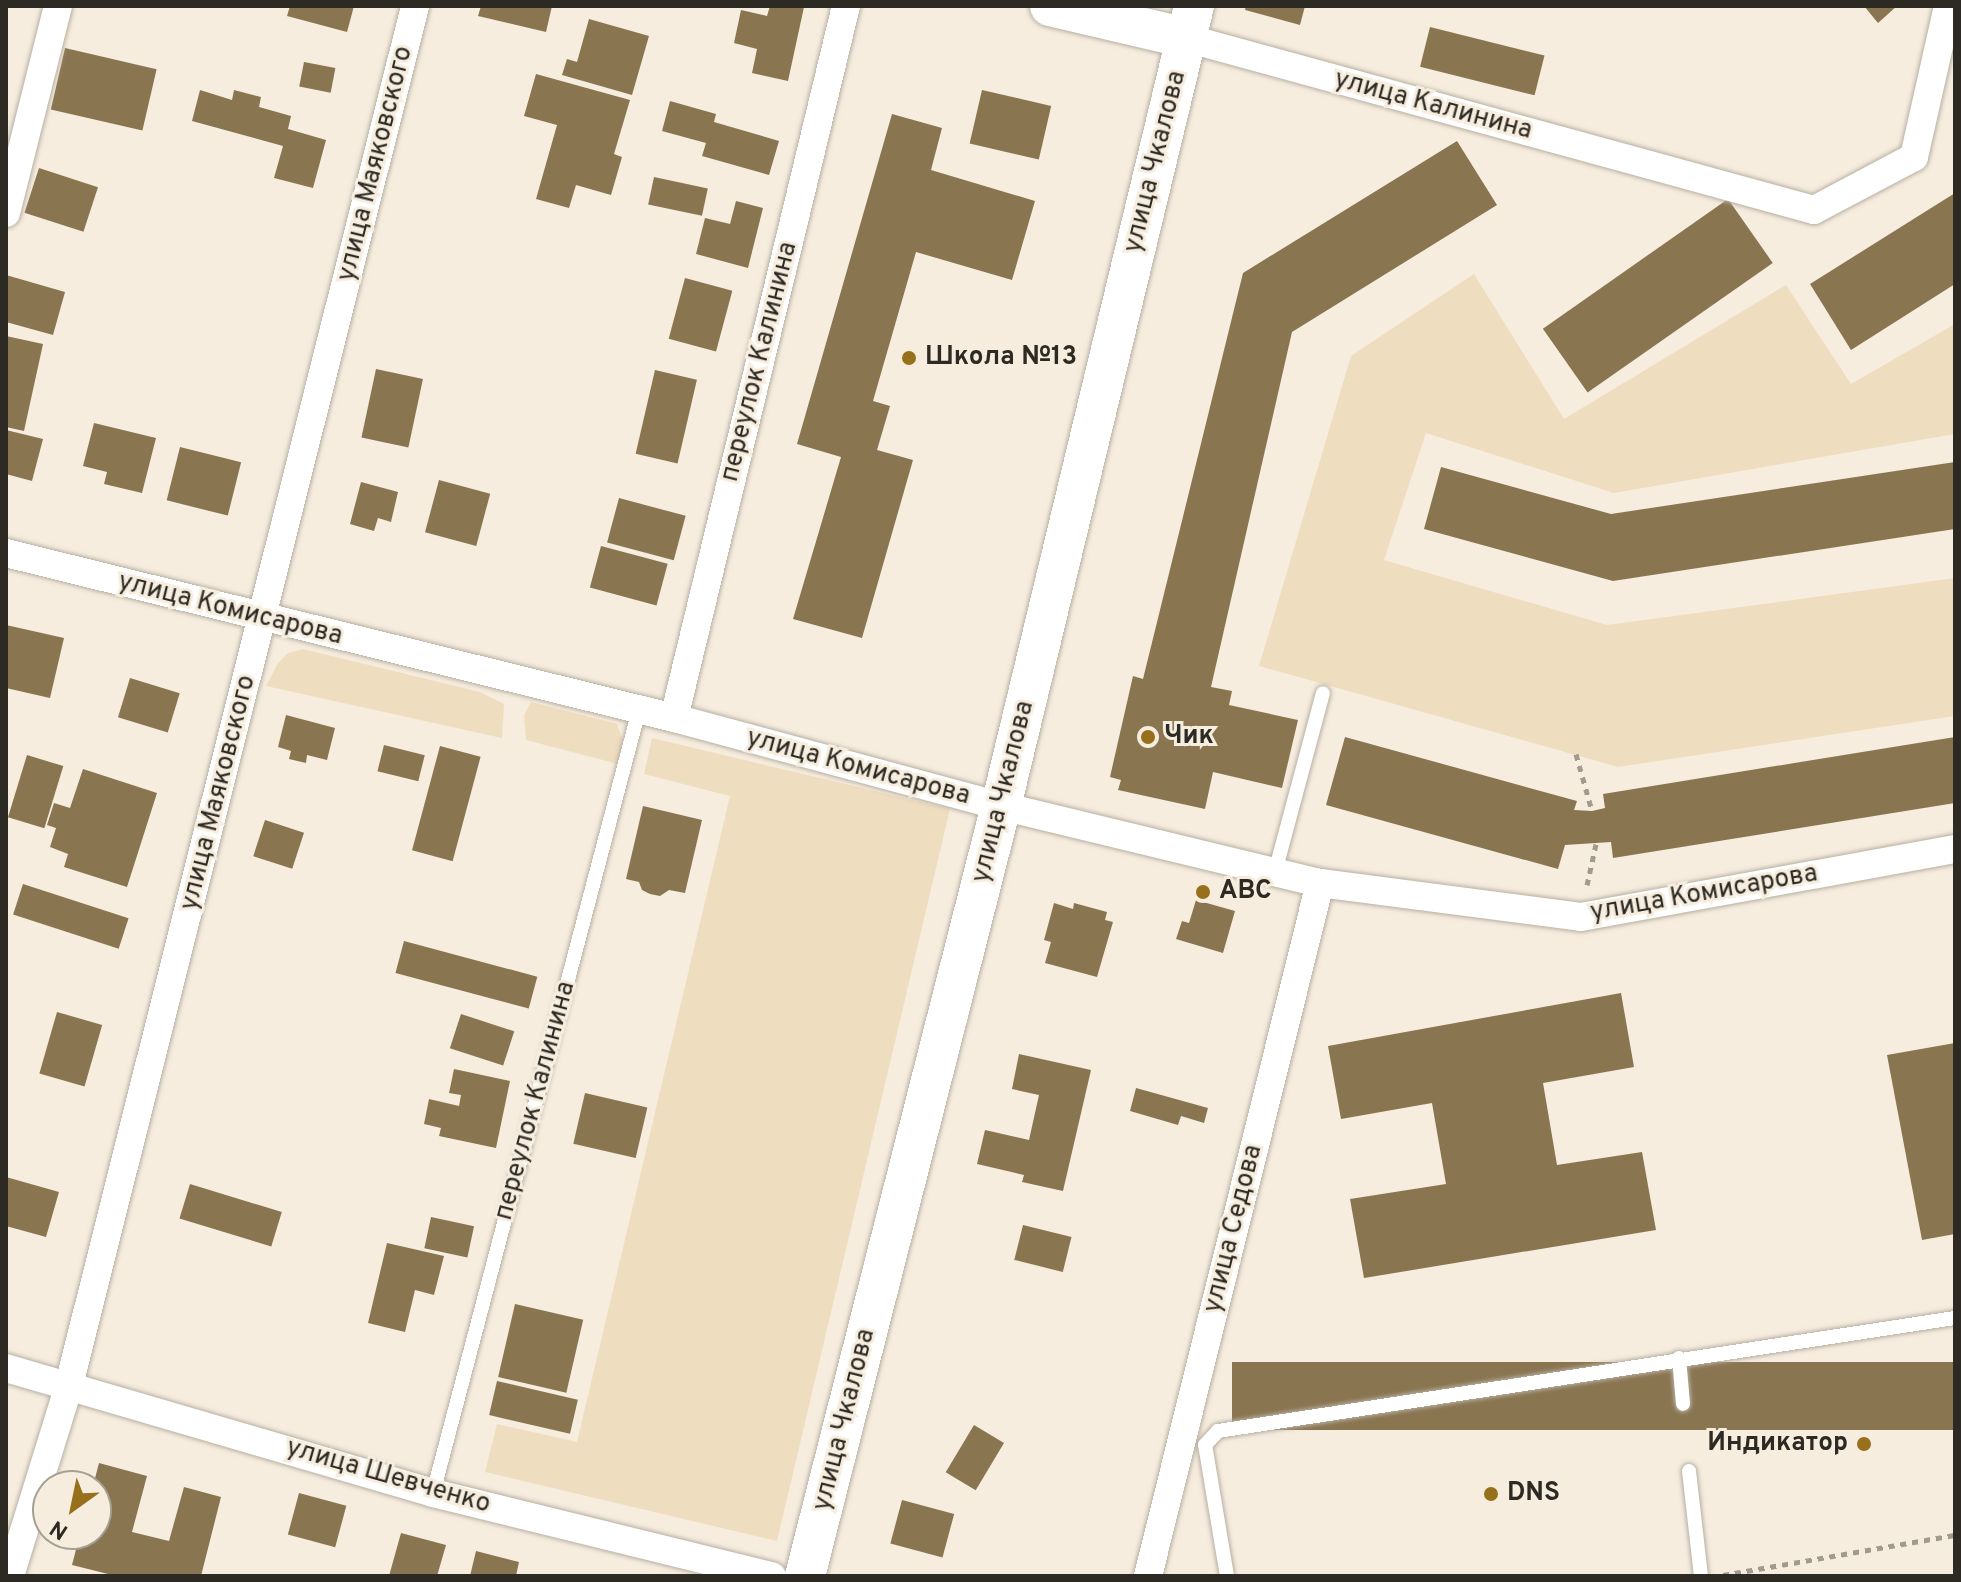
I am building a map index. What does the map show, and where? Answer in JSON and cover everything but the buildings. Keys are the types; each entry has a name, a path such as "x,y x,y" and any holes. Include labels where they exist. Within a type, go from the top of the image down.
{"main road":[{"name":"улица Калинина","path":"1050,6 1190,22"},
{"name":"улица Чкалова","path":"805,1576 1001,806 1190,22"}],"street":[{"path":"6,213 58,6"},
{"name":"улица Маяковского","path":"10,1576 69,1385 415,6"},
{"name":"переулок Калинина","path":"674,718 846,6"},
{"name":"улица Калинина","path":"1190,22 1814,210 1914,157 1948,6"},
{"name":"улица Комисарова","path":"6,553 263,619 674,718 1001,806 1320,883 1581,917 1955,849"},
{"name":"улица Седова","path":"1148,1576 1320,883"},
{"name":"улица Шевченко","path":"6,1368 433,1493 772,1576"}],"lane":[{"path":"1275,872 1323,693"},
{"name":"переулок Калинина","path":"433,1493 639,710"},
{"path":"1227,1576 1205,1445 1218,1431 1955,1318"},
{"path":"1679,1358 1683,1404"},
{"path":"1689,1471 1701,1576"}],"path":[{"path":"1576,754 1592,811"},
{"path":"1720,1576 1955,1535"}],"shaded area":[{"path":"1474,274 1564,419 1786,285 1851,384 1955,324 1955,434 1614,493 1426,433 1384,560 1607,625 1955,578 1955,716 1618,767 1259,666 1351,356"},
{"path":"303,649 480,692 504,704 502,738 266,686 278,663 288,653"},
{"path":"531,702 617,724 623,742 618,764 526,740 524,715"},
{"path":"652,738 950,809 777,1541 485,1472 497,1424 577,1442 730,796 644,774"}],"place":[{"name":"Школа №13","path":"909,358"},
{"name":"Чик","path":"1148,737"},
{"name":"ABC","path":"1203,892"},
{"name":"Индикатор","path":"1864,1444"},
{"name":"DNS","path":"1491,1494"}]}
